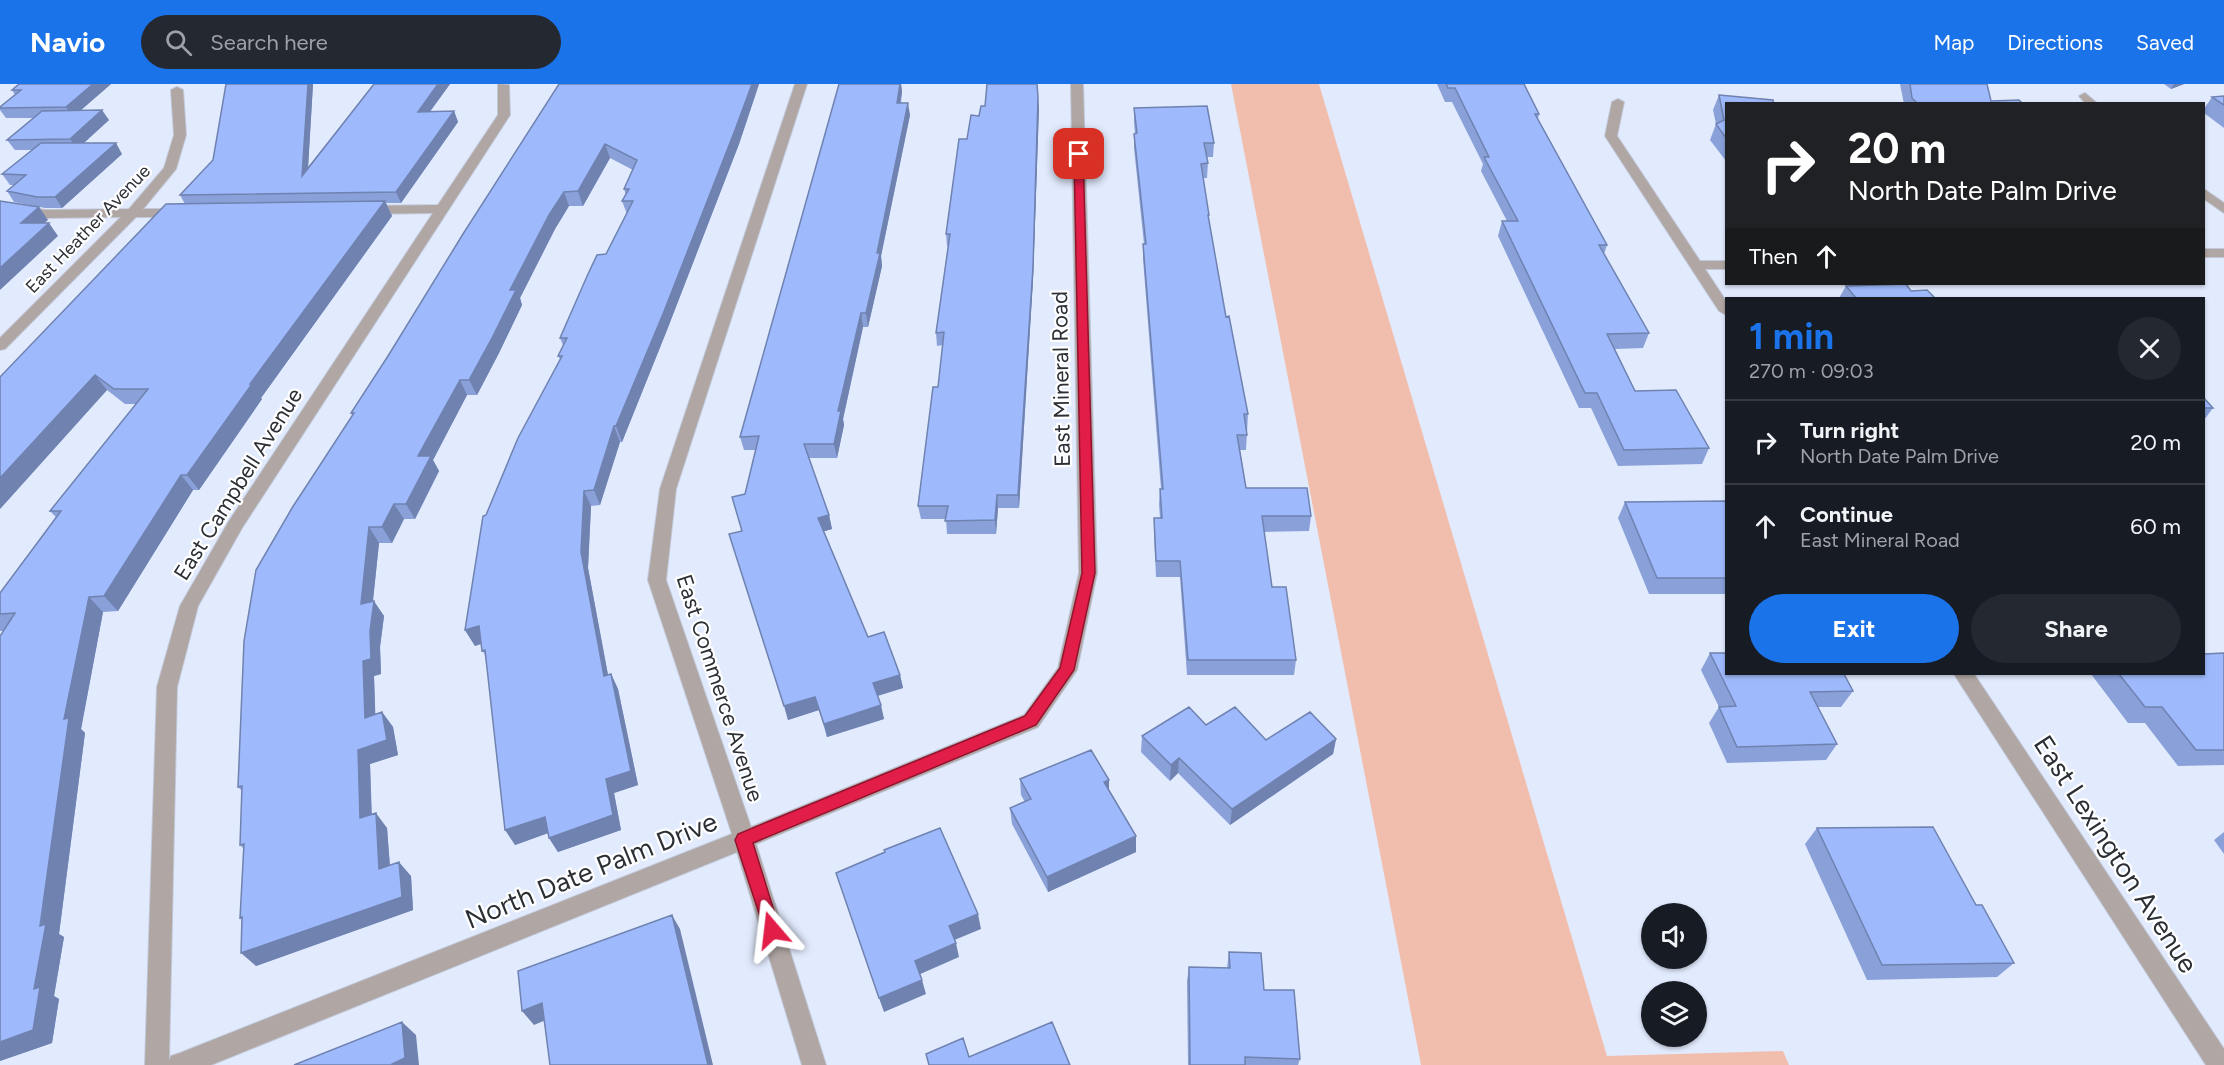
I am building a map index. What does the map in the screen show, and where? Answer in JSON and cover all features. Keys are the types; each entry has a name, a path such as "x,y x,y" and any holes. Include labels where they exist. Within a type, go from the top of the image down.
{"street":[{"name":"East Commerce Avenue","path":"801,84 668,489 657,580 744,840 814,1065"},
{"name":"East Mineral Road","path":"1066,670 1088,573 1077,84"},
{"name":"East Campbell Avenue","path":"157,1065 167,687 189,606 235,525 504,115 504,85"},
{"name":"East Heather Avenue","path":"0,346 132,214 170,169 180,135 177,90"},
{"path":"1618,102 1611,136 1725,309"},
{"path":"2205,194 2224,209"},
{"path":"0,206 45,213 192,213"},
{"path":"347,211 443,209"},
{"path":"2205,253 2224,253"},
{"path":"1696,265 1725,265"},
{"name":"North Date Palm Drive","path":"180,1065 744,840 1031,720 1066,670"},
{"name":"East Lexington Avenue","path":"1965,675 2220,1065"}],"shaded area":[{"path":"1231,84 1319,84 1607,1056 1783,1051 1789,1065 1421,1065"}],"building":[{"path":"19,84 93,84 66,107 0,108 21,90 12,90"},
{"path":"226,84 308,84 302,176 374,84 438,84 418,112 454,111 396,192 180,195 213,160"},
{"path":"559,84 752,84 663,314 616,426 614,426 594,490 584,491 581,552 604,676 611,674 631,771 606,779 613,815 549,838 545,817 505,830 485,650 482,651 479,626 465,630 483,516 486,515 518,438 562,356 558,356 567,338 560,338 597,255 606,254 633,201 622,201 629,189 624,189 637,160 605,144 578,191 564,192 549,215 510,290 516,290 492,338 469,380 460,380 418,456 431,456 406,504 394,504 382,527 369,527 361,604 374,601 370,631 371,659 363,661 365,718 382,712 387,740 358,750 360,818 376,813 379,869 399,862 402,897 241,953 242,917 240,918 244,844 240,845 242,786 238,787 244,641 256,570 292,508 354,413 351,413"},
{"path":"839,84 900,84 897,103 908,103 877,253 880,253 866,313 861,313 838,411 841,411 834,444 804,444 829,515 818,518 868,637 884,632 900,675 873,683 881,705 824,724 815,697 784,706 729,534 742,531 732,497 745,494 759,436 740,437"},
{"path":"987,84 1037,84 1038,97 1033,267 1018,495 997,495 995,520 945,521 948,506 918,506 933,387 938,387 944,332 936,333 950,234 946,234 959,139 967,139 971,115 979,116 981,106 985,106"},
{"path":"1446,84 1524,84 1539,114 1535,114 1607,245 1599,245 1649,333 1607,334 1635,391 1676,390 1709,448 1624,450 1597,393 1585,393 1502,221 1518,221 1484,157 1489,157 1455,88 1448,88"},
{"path":"1910,84 1987,84 1991,101 2019,100 2021,102 1916,102 1912,98"},
{"path":"1719,95 1773,100 1774,102 1725,102 1725,137 1716,124 1724,120"},
{"path":"2224,96 2224,105 2212,97"},
{"path":"1207,106 1214,143 1204,143 1208,163 1201,164 1226,317 1229,316 1248,414 1244,414 1247,435 1237,435 1246,488 1307,488 1311,516 1262,516 1272,587 1286,587 1296,660 1188,660 1180,561 1156,561 1154,518 1162,518 1160,489 1163,489 1143,244 1146,244 1134,134 1137,133 1134,108"},
{"path":"102,110 70,139 7,140 42,111"},
{"path":"41,143 116,143 55,197 37,197 7,191 26,175 2,174"},
{"path":"0,201 39,207 21,223 49,223 0,268"},
{"path":"385,201 250,384 252,384 187,475 181,475 104,596 89,597 64,719 69,718 40,926 46,924 34,989 40,987 33,1030 0,1042 0,636 15,613 0,614 0,593 61,511 50,511 148,389 114,389 95,375 0,478 0,377 166,204"},
{"path":"1907,285 1911,291 1927,290 1934,297 1855,297 1846,286"},
{"path":"2205,399 2213,408 2205,408"},
{"path":"1725,501 1725,578 1657,578 1625,502"},
{"path":"1710,653 1725,653 1725,675 1845,675 1853,691 1810,692 1837,744 1737,747 1719,707 1736,706"},
{"path":"2224,653 2224,750 2196,750 2162,707 2145,707 2120,675 2205,675 2205,654"},
{"path":"1189,707 1206,725 1235,707 1266,740 1310,712 1336,739 1232,809 1179,758 1171,765 1142,736"},
{"path":"1091,750 1109,780 1104,782 1136,836 1047,877 1010,808 1031,799 1020,779"},
{"path":"1933,827 1976,905 1982,905 2014,963 1882,965 1817,828"},
{"path":"940,828 978,914 949,926 956,943 915,961 922,980 879,998 836,873 885,852 884,850"},
{"path":"672,915 708,1065 550,1065 542,1003 522,1011 518,971"},
{"path":"1229,952 1261,953 1264,990 1294,990 1300,1059 1245,1057 1245,1065 1190,1065 1189,967 1230,968"},
{"path":"402,1022 405,1058 392,1065 294,1065"},
{"path":"1052,1022 1070,1065 929,1065 926,1054 963,1038 969,1057"}],"route":[{"path":"772,930 744,840 1031,720 1066,670 1088,573 1079,154"}]}
